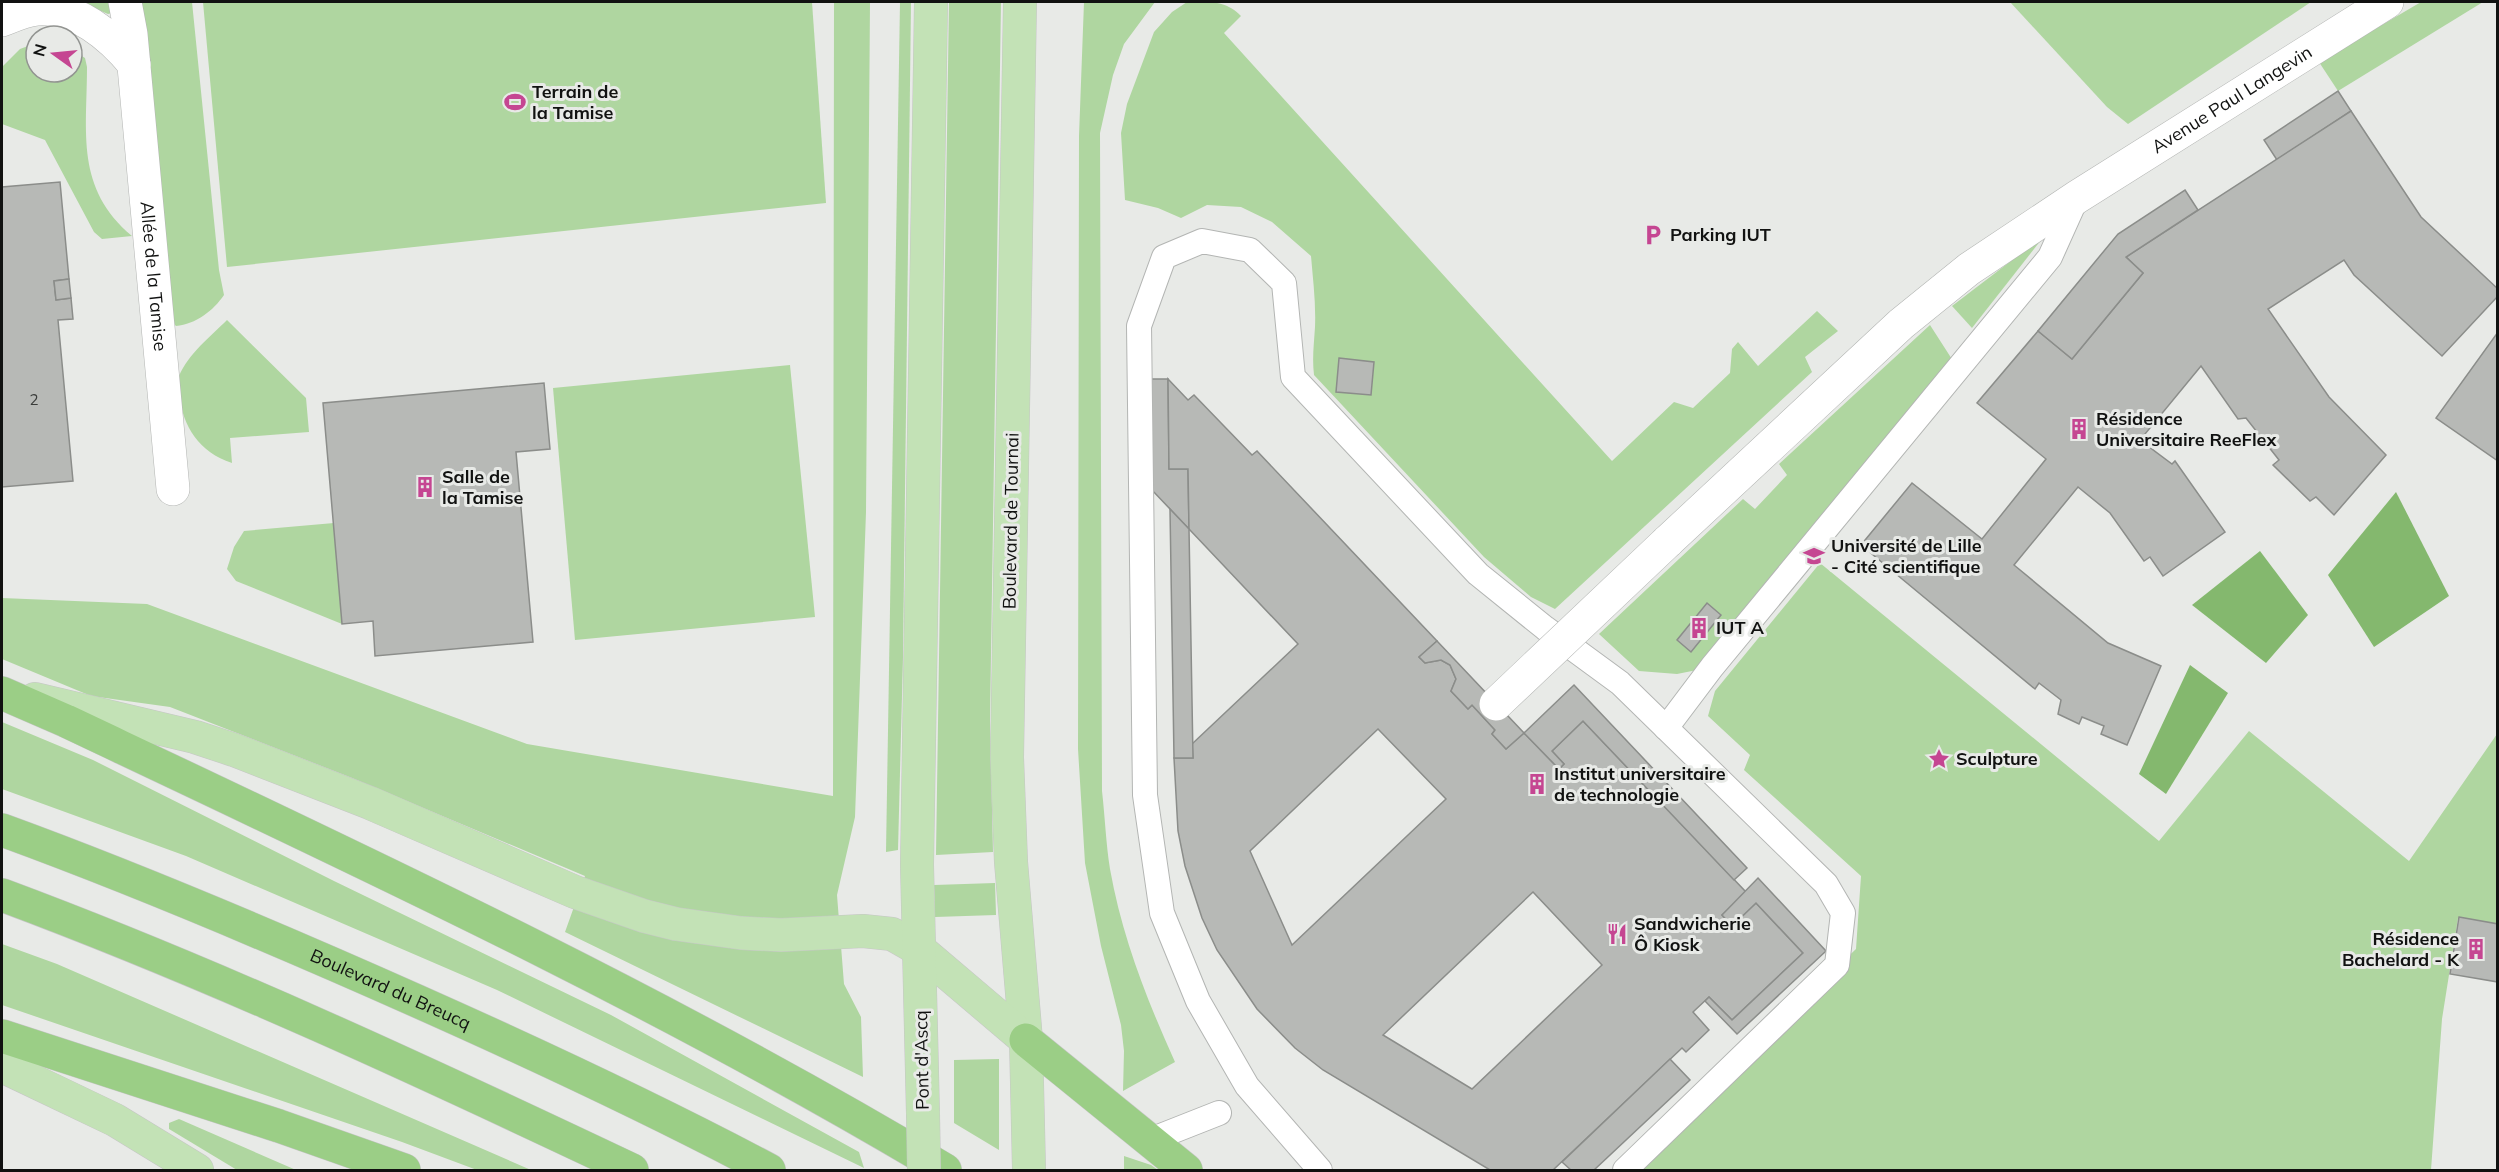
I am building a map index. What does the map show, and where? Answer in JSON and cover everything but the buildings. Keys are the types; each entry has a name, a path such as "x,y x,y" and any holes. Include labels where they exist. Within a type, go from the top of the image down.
{"highway":[{"path":"2,692 449,903 658,1009 833,1103 945,1170"},
{"name":"Boulevard du Breucq","path":"2,830 175,897 323,959 536,1055 769,1170"},
{"path":"2,895 229,986 372,1048 632,1170"},
{"path":"2,1036 279,1126 404,1170"},
{"path":"1026,1040 1186,1170"}],"main road":[{"path":"920,950 917,855 931,2"},
{"name":"Boulevard de Tournai","path":"1020,2 1007,757 1009,841 1026,1040"},
{"path":"2,692 165,729 234,750 370,803 575,892 676,924 723,932 781,935 862,931 892,934 920,950 1026,1040 1029,1170"},
{"name":"Pont d'Ascq","path":"920,950 924,1170"},
{"path":"2,1065 115,1120 197,1170"}],"street":[{"name":"Allée de la Tamise","path":"125,2 134,64 174,489"},
{"name":"Avenue Paul Langevin","path":"1496,704 1666,542 1901,324 1969,268 2077,197 2387,2"},
{"path":"2,20 35,9 51,10 81,18 120,47 134,64"}],"lane":[{"path":"1666,729 1720,658 2050,257 2077,197"},
{"path":"1320,1170 1247,1086 1198,1001 1162,913 1145,795 1139,326 1164,257 1202,241 1250,250 1284,283 1293,377 1478,574 1545,628 1620,683 1826,884 1844,913 1837,965 1625,1170"},
{"path":"1148,1141 1219,1113"}],"shaded area":[{"path":"80,2 110,2 112,13 108,14"},
{"path":"141,2 192,2 219,270 224,295 203,316 190,323 176,326 172,322"},
{"name":"Terrain de la Tamise","path":"203,2 812,2 826,203 227,267"},
{"path":"834,2 870,2 866,512 855,817 837,895 844,984 861,1017 863,1077 565,932 585,876 352,778 170,707 91,696 2,659 2,598 147,604 527,744 833,796"},
{"path":"900,2 911,2 903,657 898,850 886,852"},
{"path":"949,2 1001,2 990,721 993,852 936,855"},
{"path":"1084,2 1155,2 1124,44 1113,75 1100,133 1102,791 1107,850 1121,919 1145,992 1175,1062 1123,1091 1124,1051 1121,1025 1101,946 1085,863 1078,749 1079,136"},
{"path":"1187,2 1210,2 1223,5 1241,16 1224,33 1612,461 1674,402 1693,408 1730,373 1732,349 1738,342 1758,366 1817,311 1838,331 1805,357 1812,372 1555,609 1531,597 1484,557 1314,375 1315,309 1311,256 1272,222 1241,207 1207,205 1181,218 1158,208 1125,200 1121,133 1127,104 1154,32 1172,12"},
{"path":"2010,2 2311,2 2128,124 2107,107"},
{"path":"2421,2 2483,2 2338,91 2319,62"},
{"path":"24,48 24,84 84,84 85,58 87,67 86,137 93,179 101,199 114,218 132,236 102,239 94,232 45,140 2,124 2,67"},
{"path":"2045,235 1972,328 1952,306"},
{"path":"227,320 306,398 309,432 230,438 232,463 210,452 195,437 184,417 178,382 188,360"},
{"path":"1930,325 1957,367 1712,667 1677,674 1639,671 1599,634 1743,499 1755,509 1787,475 1779,464"},
{"path":"790,365 815,617 575,640 553,388"},
{"path":"2396,492 2449,596 2374,647 2328,575"},
{"path":"334,523 342,624 236,581 227,569 234,547 244,531"},
{"path":"2260,551 2308,615 2266,663 2192,605"},
{"path":"1820,563 2159,841 2249,731 2409,861 2497,734 2497,924 2458,918 2442,1019 2431,1170 1626,1170 1856,949 1861,876 1744,770 1750,755 1708,716 1715,691"},
{"path":"2190,665 2228,693 2166,794 2139,774"},
{"path":"2,722 93,760 334,881 611,1015 859,1152 864,1168 497,990 186,856 2,789"},
{"path":"995,883 996,915 935,917 934,885"},
{"path":"2,944 57,964 531,1170 477,1170 402,1142 2,1005"},
{"path":"999,1059 999,1150 954,1123 954,1060"},
{"path":"179,1119 296,1170 237,1170 169,1129 169,1123"},
{"path":"1124,1156 1151,1165 1158,1170 1124,1170"}],"place":[{"name":"Terrain de la Tamise","path":"515,102"},
{"name":"Parking IUT","path":"1653,235"},
{"name":"Résidence Universitaire ReeFlex","path":"2079,429"},
{"name":"Salle de la Tamise","path":"425,487"},
{"name":"Université de Lille ‐ Cité scientifique","path":"1814,556"},
{"name":"IUT A","path":"1699,628"},
{"name":"Sculpture","path":"1939,759"},
{"name":"Institut universitaire de technologie","path":"1537,784"},
{"name":"Sandwicherie Ô Kiosk","path":"1617,934"},
{"name":"Résidence Bachelard - K","path":"2476,949"}]}
